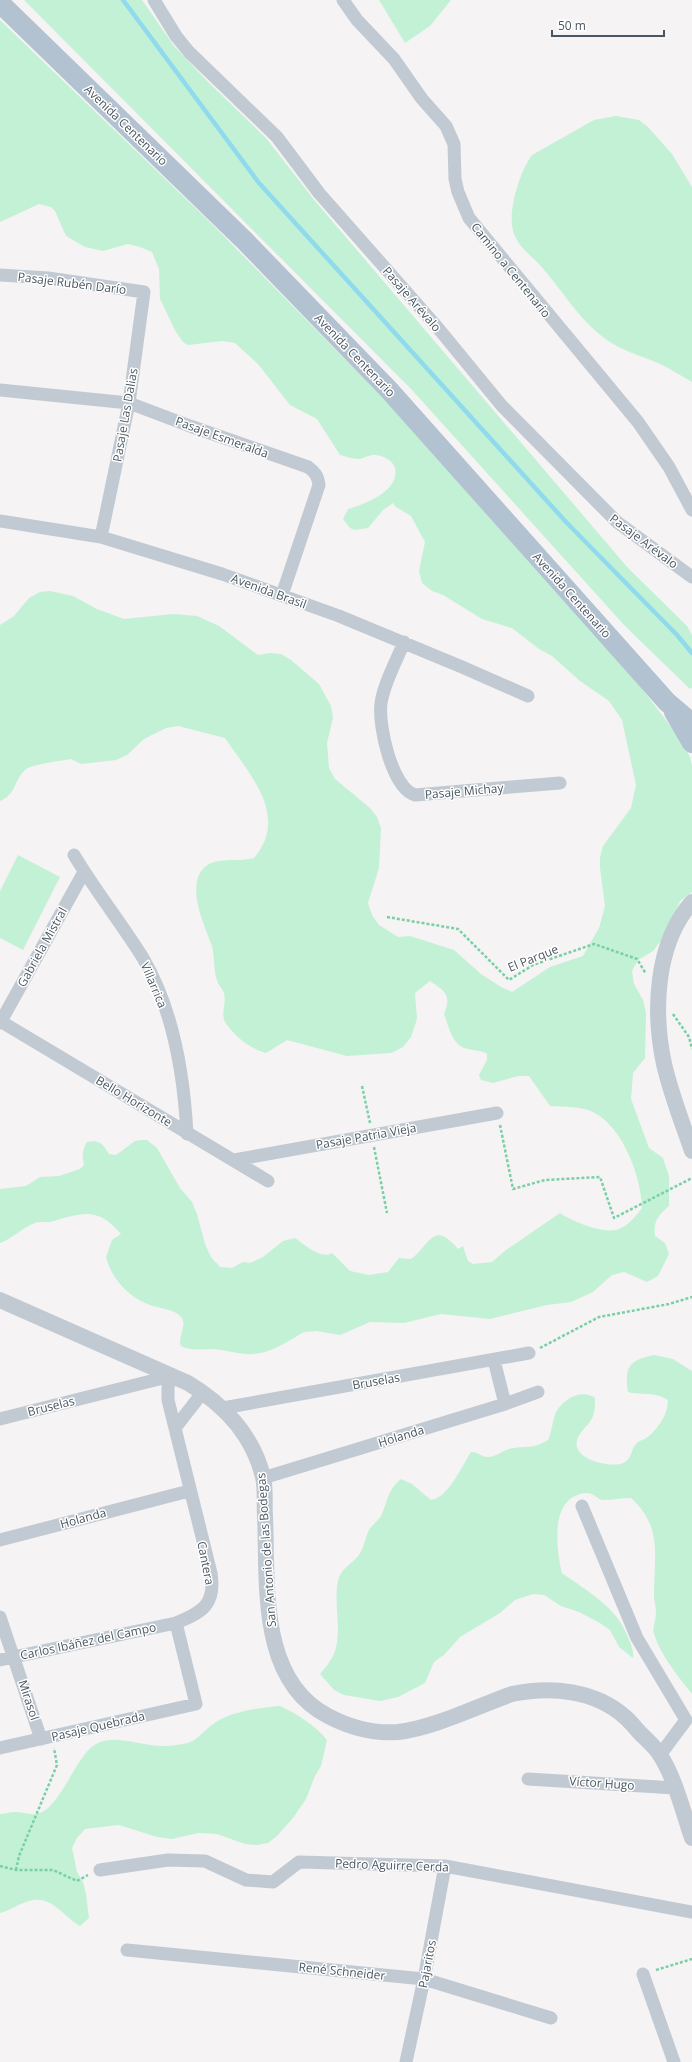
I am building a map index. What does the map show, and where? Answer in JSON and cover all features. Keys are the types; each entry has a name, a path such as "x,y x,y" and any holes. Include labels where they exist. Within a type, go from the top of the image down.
{"main road":[{"name":"Avenida Centenario","path":"0,3 245,241 384,385 667,702 692,722"},
{"path":"667,702 692,743"}],"street":[{"name":"Pasaje Arévalo","path":"154,0 176,36 190,52 277,137 320,193 438,328 502,406 616,522 692,577"},
{"name":"Camino a Centenario","path":"343,0 369,33 394,59 422,99 446,126 454,144 455,179 458,192 462,205 476,229 638,422 669,467 692,510"},
{"name":"Pasaje Rubén Darío","path":"0,275 40,277 144,292"},
{"name":"Pasaje Las Dalias","path":"101,537 129,403 144,292"},
{"name":"Pasaje Esmeralda","path":"0,390 129,403 308,467 317,475 319,485 282,595"},
{"name":"Avenida Brasil","path":"0,521 101,537 185,562 282,595 404,642 528,696"},
{"name":"Pasaje Michay","path":"404,642 384,693 381,712 387,747 394,770 406,791 415,795 560,783"},
{"name":"Villarrica","path":"74,855 144,959 155,983 179,1058 183,1084 187,1134"},
{"name":"Gabriela Mistral","path":"0,1022 84,872"},
{"path":"692,902 680,916 668,943 659,994 660,1040 664,1064 692,1151"},
{"name":"Bello Horizonte","path":"0,1022 268,1181"},
{"name":"Pasaje Patria Vieja","path":"234,1160 497,1113"},
{"name":"San Antonio de las Bodegas","path":"0,1300 171,1376 203,1392 223,1408 245,1436 256,1458 263,1478 269,1607 276,1650 282,1669 289,1682 308,1704 320,1712 353,1727 367,1731 396,1732 425,1726 512,1694 539,1690 569,1691 592,1698 613,1708 625,1717 660,1755 675,1788 692,1838"},
{"name":"Bruselas","path":"223,1408 529,1353"},
{"path":"494,1360 505,1404"},
{"name":"Bruselas","path":"0,1419 171,1376"},
{"name":"Cantera","path":"171,1376 168,1387 168,1400 189,1491 211,1573 212,1593 209,1602 204,1609 193,1616 176,1623"},
{"path":"175,1428 203,1392"},
{"name":"Holanda","path":"263,1478 505,1404 538,1392"},
{"name":"Holanda","path":"0,1540 189,1491"},
{"path":"582,1506 637,1638 686,1720 660,1755"},
{"name":"Mirasol","path":"0,1617 47,1737"},
{"name":"Carlos Ibáñez del Campo","path":"0,1660 176,1623"},
{"name":"Pasaje Quebrada","path":"0,1748 196,1704 176,1623"},
{"name":"Víctor Hugo","path":"528,1779 675,1788"},
{"name":"Pedro Aguirre Cerda","path":"100,1870 168,1860 206,1861 246,1880 273,1882 299,1862 444,1866 692,1912"},
{"name":"Pajaritos","path":"406,2062 424,1979 444,1866"},
{"name":"René Schneider","path":"127,1950 424,1979 551,2018"},
{"path":"643,1974 674,2062"}],"path":[{"name":"El Parque","path":"387,918 458,929 509,980 533,965 594,944 637,959 659,994"},
{"path":"659,994 689,1037 692,1049"},
{"path":"497,1113 513,1189 545,1180 600,1177 614,1218 692,1178"},
{"path":"529,1353 599,1317 669,1304 692,1297"},
{"path":"16,1870 19,1856 57,1765 47,1737"},
{"path":"0,1866 16,1870 53,1870 77,1881 100,1870"},
{"path":"643,1974 692,1959"}],"green space":[{"path":"24,0 142,0 174,46 208,82 266,138 315,201 628,568 687,626 692,635 692,688 690,689 625,626 412,390"},
{"path":"379,0 451,0 430,26 405,43"},
{"path":"0,20 214,226 382,397 639,685 682,741 690,757 692,766 692,892 680,901 666,934 653,951 638,960 632,971 634,984 643,1000 646,1013 645,1058 633,1073 631,1099 649,1148 663,1158 669,1176 669,1206 657,1219 655,1236 665,1243 669,1254 658,1276 647,1282 624,1272 612,1275 593,1292 571,1302 547,1305 490,1319 441,1314 404,1323 370,1322 340,1335 316,1331 304,1332 269,1351 246,1354 212,1349 193,1349 181,1346 180,1339 183,1320 181,1317 171,1311 153,1306 137,1299 117,1281 106,1257 112,1240 121,1234 104,1219 88,1214 80,1214 50,1222 37,1222 0,1243 0,1189 26,1186 40,1177 59,1176 80,1169 84,1165 83,1150 87,1142 91,1141 101,1143 109,1154 116,1155 135,1141 147,1140 157,1148 180,1188 192,1202 197,1214 205,1244 211,1257 220,1267 232,1268 243,1262 250,1263 263,1257 283,1241 295,1238 308,1248 318,1253 328,1255 332,1253 350,1271 369,1275 388,1272 399,1258 411,1259 437,1235 443,1236 450,1240 458,1249 463,1246 468,1261 473,1264 492,1262 506,1250 560,1213 572,1220 597,1229 613,1230 619,1229 629,1223 642,1208 641,1195 634,1168 621,1141 604,1119 588,1110 572,1107 550,1106 529,1076 518,1076 493,1083 481,1080 479,1075 487,1060 487,1054 481,1051 462,1047 455,1041 450,1032 444,1014 447,1002 446,994 430,981 415,993 417,1019 411,1037 403,1047 391,1053 347,1056 287,1040 266,1053 250,1046 231,1030 225,1021 223,1013 225,997 216,978 214,955 199,908 196,887 202,870 213,862 254,858 264,842 268,827 267,811 262,796 245,766 225,738 178,726 166,728 144,739 127,755 116,760 81,764 71,759 40,764 28,768 21,774 9,795 0,801 0,625 14,616 29,598 40,592 50,591 73,596 97,609 124,619 173,614 197,616 219,626 258,655 270,653 281,654 291,660 319,684 331,706 333,718 327,743 329,768 335,779 370,808 377,817 381,828 379,868 368,903 372,915 379,925 398,937 410,936 454,950 481,974 512,992 550,967 583,956 599,928 605,906 600,868 600,857 603,846 631,808 636,785 622,720 609,701 580,681 552,656 539,649 512,628 482,619 443,595 432,591 422,583 419,571 425,542 411,516 396,507 393,503 383,510 368,528 355,530 350,528 343,519 348,509 372,500 387,490 395,476 394,465 390,461 385,457 376,455 358,459 340,455 317,419 290,405 258,364 235,343 222,341 188,345 183,342 176,332 160,299 159,269 152,252 128,244 103,251 85,247 66,236 55,211 51,207 39,204 0,222"},
{"path":"616,116 639,120 648,127 672,154 692,187 692,382 660,364 615,345 592,328 546,272 521,246 512,227 515,194 527,162 532,155 594,120"},
{"path":"18,855 60,877 23,950 0,938 0,891"},
{"path":"654,1355 673,1359 692,1371 692,1694 665,1658 654,1634 653,1629 656,1613 654,1595 655,1555 652,1531 648,1520 631,1498 603,1500 587,1493 575,1496 566,1503 561,1513 557,1538 562,1573 591,1593 609,1608 623,1626 633,1650 633,1658 619,1647 610,1630 600,1623 579,1612 561,1606 544,1595 533,1594 515,1600 500,1613 460,1637 444,1655 434,1662 425,1683 398,1697 380,1701 344,1695 334,1690 320,1674 333,1657 337,1645 337,1590 339,1577 361,1552 369,1530 381,1516 390,1492 396,1483 401,1479 412,1484 431,1500 437,1498 449,1488 471,1452 486,1457 491,1457 509,1449 533,1446 548,1440 555,1415 558,1410 567,1400 584,1394 595,1398 595,1407 591,1420 578,1438 577,1447 579,1452 591,1460 606,1464 613,1465 625,1462 629,1458 636,1444 656,1429 662,1420 668,1405 668,1400 663,1397 628,1392 627,1376 630,1366 639,1359"},
{"path":"280,1706 305,1720 317,1729 327,1740 321,1766 315,1776 306,1799 293,1818 277,1836 268,1843 257,1845 245,1844 217,1834 198,1833 172,1839 157,1837 119,1825 85,1829 77,1838 72,1848 77,1872 83,1882 86,1894 89,1918 80,1926 50,1903 37,1900 25,1902 0,1913 0,1814 15,1812 36,1814 45,1811 53,1803 89,1750 102,1741 123,1740 158,1746 183,1744 196,1739 213,1724 228,1716 254,1709"}],"waterway":[{"path":"123,0 259,183 566,522 677,635 692,653"}]}
